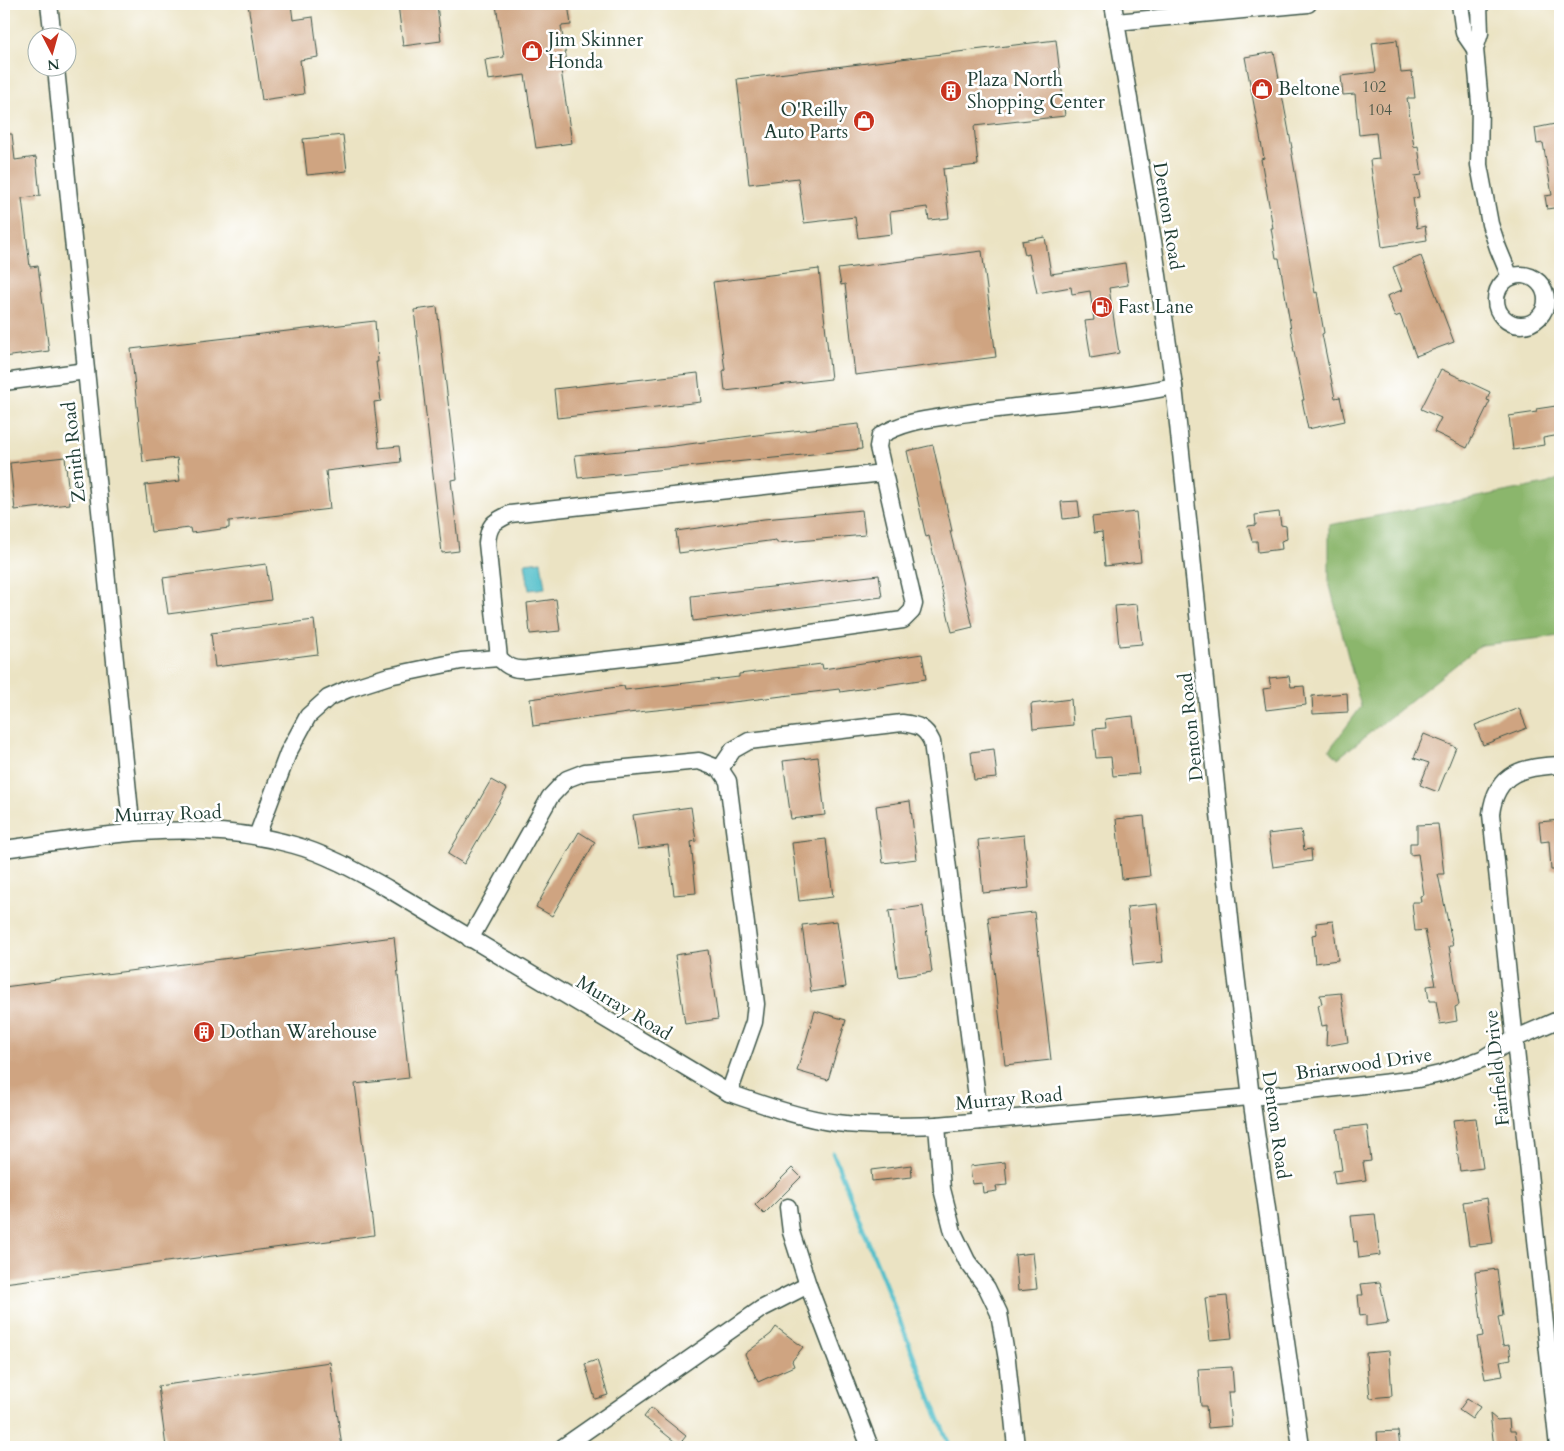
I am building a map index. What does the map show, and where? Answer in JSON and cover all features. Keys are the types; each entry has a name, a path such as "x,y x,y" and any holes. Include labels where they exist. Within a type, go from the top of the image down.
{"street":[{"path":"49,4 52,28"},
{"name":"Denton Road","path":"1113,4 1151,232 1174,386 1235,966 1251,1097 1301,1447"},
{"path":"1116,22 1308,4"},
{"path":"1460,4 1464,33 1475,49"},
{"path":"1479,4 1480,33 1475,49 1480,103 1479,165 1490,224 1510,277"},
{"name":"Zenith Road","path":"57,78 132,832"},
{"path":"4,382 86,371"},
{"path":"883,472 510,514 494,522 488,530 487,542 499,658 507,666 527,669 677,652 903,620 912,611 914,604 883,472 878,447 880,436 903,424 984,411 1145,392 1174,386"},
{"path":"257,836 288,753 308,716 328,698 348,689 390,676 461,661 499,658"},
{"path":"720,769 733,750 749,741 902,723 912,724 927,732 932,742 980,1121"},
{"path":"470,939 550,797 567,779 585,772 699,761 720,769 728,781 756,1004 754,1022 729,1093"},
{"name":"Fairfield Drive","path":"1558,1447 1557,1413 1491,824 1492,804 1500,787 1516,772 1527,768 1560,765"},
{"name":"Murray Road","path":"4,849 132,832 206,829 257,836 295,845 353,869 729,1093 807,1118 836,1123 898,1127 1251,1097"},
{"name":"Briarwood Drive","path":"1251,1097 1390,1083 1440,1074 1482,1059 1514,1039 1560,1019"},
{"path":"937,1125 942,1189 953,1232 967,1261 987,1288 999,1313 1007,1360 1016,1447"},
{"path":"788,1206 791,1232 808,1285 870,1447"},
{"path":"563,1447 762,1309 808,1285"}],"green space":[{"path":"1560,478 1560,636 1481,645 1338,758 1329,750 1361,707 1329,582 1329,525 1546,484"}],"water":[{"path":"541,561 545,588 529,590 525,563"}],"building":[{"path":"248,4 291,4 293,20 313,17 318,57 300,60 304,94 262,100"},
{"path":"398,4 437,4 441,41 403,46"},
{"path":"568,4 571,25 561,26 568,69 561,70 572,143 536,148 525,75 488,80 485,60 504,57 496,5"},
{"path":"1056,40 1065,116 974,126 978,165 943,169 949,218 929,220 927,207 890,212 892,234 858,238 855,217 804,223 798,178 749,184 737,79"},
{"path":"1397,40 1401,73 1412,72 1415,98 1407,98 1414,147 1418,146 1422,175 1415,176 1419,197 1413,198 1417,228 1425,226 1427,240 1382,247 1370,160 1379,159 1376,133 1359,135 1355,94 1343,95 1341,76 1376,72 1372,43"},
{"path":"1274,52 1292,148 1315,293 1317,292 1324,333 1322,334 1335,398 1340,397 1345,421 1308,429 1279,258 1276,258 1271,228 1273,228 1261,159 1264,158 1245,57"},
{"path":"1560,123 1560,207 1547,209 1545,196 1552,195 1543,143 1537,144 1535,128"},
{"path":"4,134 12,134 15,160 36,157 40,196 22,198 30,267 38,266 49,351 4,357"},
{"path":"343,135 347,171 307,175 303,139"},
{"name":"Fast Lane","path":"1045,237 1051,274 1125,263 1128,285 1109,288 1119,353 1091,358 1085,321 1094,320 1090,291 1072,294 1071,287 1037,293 1029,254 1025,255 1022,241"},
{"path":"982,251 996,357 855,375 845,284 841,285 838,269"},
{"path":"1421,256 1454,342 1416,356 1400,315 1395,317 1387,296 1402,290 1393,267"},
{"path":"819,269 831,379 725,391 723,371 725,370 713,282"},
{"path":"437,307 457,479 451,480 459,551 442,553 414,310"},
{"path":"375,321 378,362 376,362 381,401 374,402 379,448 399,446 401,462 326,471 330,509 229,521 229,528 191,533 190,528 151,532 145,485 180,481 177,458 143,462 131,349"},
{"path":"1441,369 1490,392 1487,400 1490,401 1467,448 1434,432 1441,418 1421,409"},
{"path":"698,373 701,402 557,418 554,389"},
{"path":"1556,406 1557,411 1560,411 1560,435 1543,438 1544,445 1513,450 1509,416 1537,412 1536,409"},
{"path":"859,424 862,449 578,478 575,455 666,447"},
{"path":"933,445 952,531 950,531 973,627 952,632 929,536 926,537 907,451"},
{"path":"65,457 70,504 15,510 10,463"},
{"path":"1078,501 1080,517 1063,519 1061,502"},
{"path":"862,510 865,535 777,543 776,540 679,553 676,531 764,519"},
{"path":"1136,512 1141,562 1105,566 1102,532 1094,533 1092,517"},
{"path":"1279,512 1281,525 1286,526 1287,539 1281,541 1282,549 1258,552 1257,541 1252,541 1248,526 1256,525 1255,515"},
{"path":"266,564 271,600 168,614 163,578"},
{"path":"879,575 882,597 693,621 691,596"},
{"path":"556,599 560,631 530,634 527,603"},
{"path":"1137,604 1142,644 1119,646 1115,606"},
{"path":"314,620 318,654 215,667 211,633"},
{"path":"922,654 926,679 840,692 839,689 628,713 533,726 530,699 624,686 625,690 739,677 739,674 822,664 823,669"},
{"path":"1289,676 1291,687 1304,686 1306,705 1266,710 1263,689 1271,688 1269,678"},
{"path":"1347,693 1348,712 1313,714 1312,696"},
{"path":"1071,699 1073,725 1033,729 1031,704"},
{"path":"1519,708 1527,728 1483,745 1475,725"},
{"path":"1133,716 1139,774 1113,776 1111,757 1096,758 1093,729 1106,728 1105,719"},
{"path":"1424,734 1456,747 1438,792 1420,785 1429,763 1414,758"},
{"path":"994,749 997,778 974,780 971,752"},
{"path":"818,757 825,815 791,819 783,761"},
{"path":"491,780 507,789 464,864 448,854"},
{"path":"910,801 917,859 883,863 876,806"},
{"path":"691,807 696,841 691,842 696,893 674,895 668,845 638,849 633,815"},
{"path":"1144,816 1150,876 1122,879 1116,819"},
{"path":"1560,820 1560,870 1551,870 1549,841 1541,842 1539,822"},
{"path":"1438,824 1444,874 1438,874 1453,946 1449,946 1459,1005 1455,1007 1457,1021 1440,1024 1436,1001 1429,1001 1427,986 1436,985 1425,930 1415,931 1412,902 1421,902 1420,896 1424,895 1418,854 1410,855 1410,843 1417,843 1417,825"},
{"path":"1301,830 1304,850 1311,849 1312,861 1273,867 1268,834"},
{"path":"579,832 595,842 552,916 536,907"},
{"path":"1024,835 1029,888 983,893 978,840"},
{"path":"826,839 833,897 799,901 792,843"},
{"path":"1157,904 1163,962 1133,965 1127,907"},
{"path":"923,906 932,972 898,977 889,911"},
{"path":"1034,912 1051,1060 1005,1065 988,917"},
{"path":"837,921 846,987 811,992 802,925"},
{"path":"1333,921 1338,960 1315,963 1312,935 1317,934 1316,923"},
{"path":"394,937 409,1078 355,1084 374,1235 4,1283 4,987"},
{"path":"708,950 718,1019 685,1024 675,955"},
{"path":"1341,993 1348,1042 1326,1046 1327,1025 1322,1026 1318,1005 1322,1004 1320,995"},
{"path":"815,1011 846,1020 828,1080 797,1071"},
{"path":"1476,1118 1483,1168 1460,1171 1453,1120"},
{"path":"1367,1125 1371,1161 1363,1162 1366,1180 1335,1184 1333,1171 1342,1170 1336,1129"},
{"path":"1005,1162 1007,1185 996,1186 997,1191 983,1193 982,1183 972,1184 970,1166"},
{"path":"911,1165 912,1177 872,1181 871,1170"},
{"path":"792,1168 801,1177 764,1214 755,1205"},
{"path":"1487,1198 1493,1243 1469,1246 1463,1202"},
{"path":"1375,1214 1380,1255 1359,1258 1357,1241 1354,1242 1351,1216"},
{"path":"1033,1253 1037,1289 1018,1291 1015,1255"},
{"path":"1497,1269 1503,1316 1498,1317 1503,1346 1509,1345 1511,1359 1500,1361 1503,1376 1485,1379 1477,1337 1483,1336 1475,1272"},
{"path":"1380,1282 1388,1323 1366,1326 1366,1315 1360,1316 1358,1295 1363,1295 1361,1284"},
{"path":"1227,1296 1232,1338 1210,1340 1205,1298"},
{"path":"776,1327 803,1347 792,1361 794,1366 758,1382 745,1354 771,1334"},
{"path":"1389,1351 1392,1396 1370,1398 1366,1353"},
{"path":"597,1360 608,1395 595,1399 585,1364"},
{"path":"330,1362 342,1447 166,1447 158,1386"},
{"path":"1232,1367 1234,1392 1228,1392 1231,1426 1208,1428 1206,1406 1201,1406 1198,1369"},
{"path":"1467,1399 1480,1407 1472,1419 1459,1410"},
{"path":"651,1408 686,1436 679,1445 644,1417"},
{"path":"1490,1414 1497,1420 1509,1419 1510,1431 1515,1431 1518,1447 1494,1447"},
{"path":"1398,1431 1400,1447 1378,1447 1377,1432"}],"waterway":[{"path":"833,1153 950,1447"}],"place":[{"name":"Jim Skinner Honda","path":"532,51"},
{"name":"Beltone","path":"1262,89"},
{"name":"Plaza North Shopping Center","path":"951,91"},
{"name":"O'Reilly Auto Parts","path":"864,121"},
{"name":"Fast Lane","path":"1102,307"},
{"name":"Dothan Warehouse","path":"204,1032"}]}
